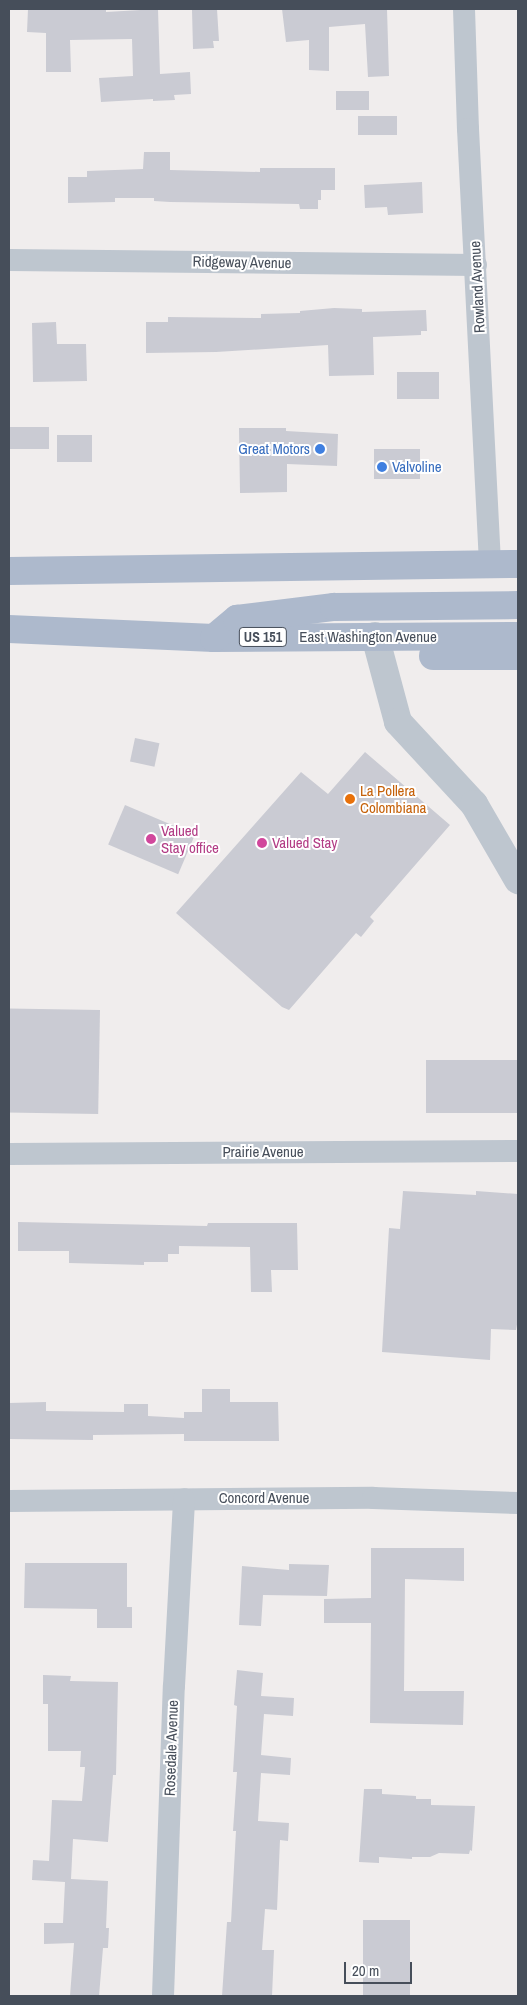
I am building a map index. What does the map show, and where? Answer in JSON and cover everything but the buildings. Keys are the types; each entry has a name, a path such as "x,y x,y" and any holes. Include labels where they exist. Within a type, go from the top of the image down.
{"main road":[{"path":"9,571 518,564"},
{"path":"214,638 237,619 334,607 518,605"},
{"name":"East Washington Avenue","path":"9,629 214,638 518,636"},
{"path":"414,638 424,651 433,656 518,656"}],"street":[{"name":"Rowland Avenue","path":"464,9 468,129 490,564"},
{"name":"Ridgeway Avenue","path":"9,260 476,265"},
{"path":"375,636 398,722 474,804 518,880"},
{"name":"Prairie Avenue","path":"9,1154 518,1151"},
{"name":"Concord Avenue","path":"9,1501 373,1498 518,1503"},
{"name":"Rosedale Avenue","path":"163,1996 174,1686 184,1499"}],"place":[{"name":"Great Motors","path":"320,449"},
{"name":"Valvoline","path":"382,467"},
{"name":"La Pollera Colombiana","path":"350,799"},
{"name":"Valued Stay office","path":"151,839"},
{"name":"Valued Stay","path":"262,843"}]}
